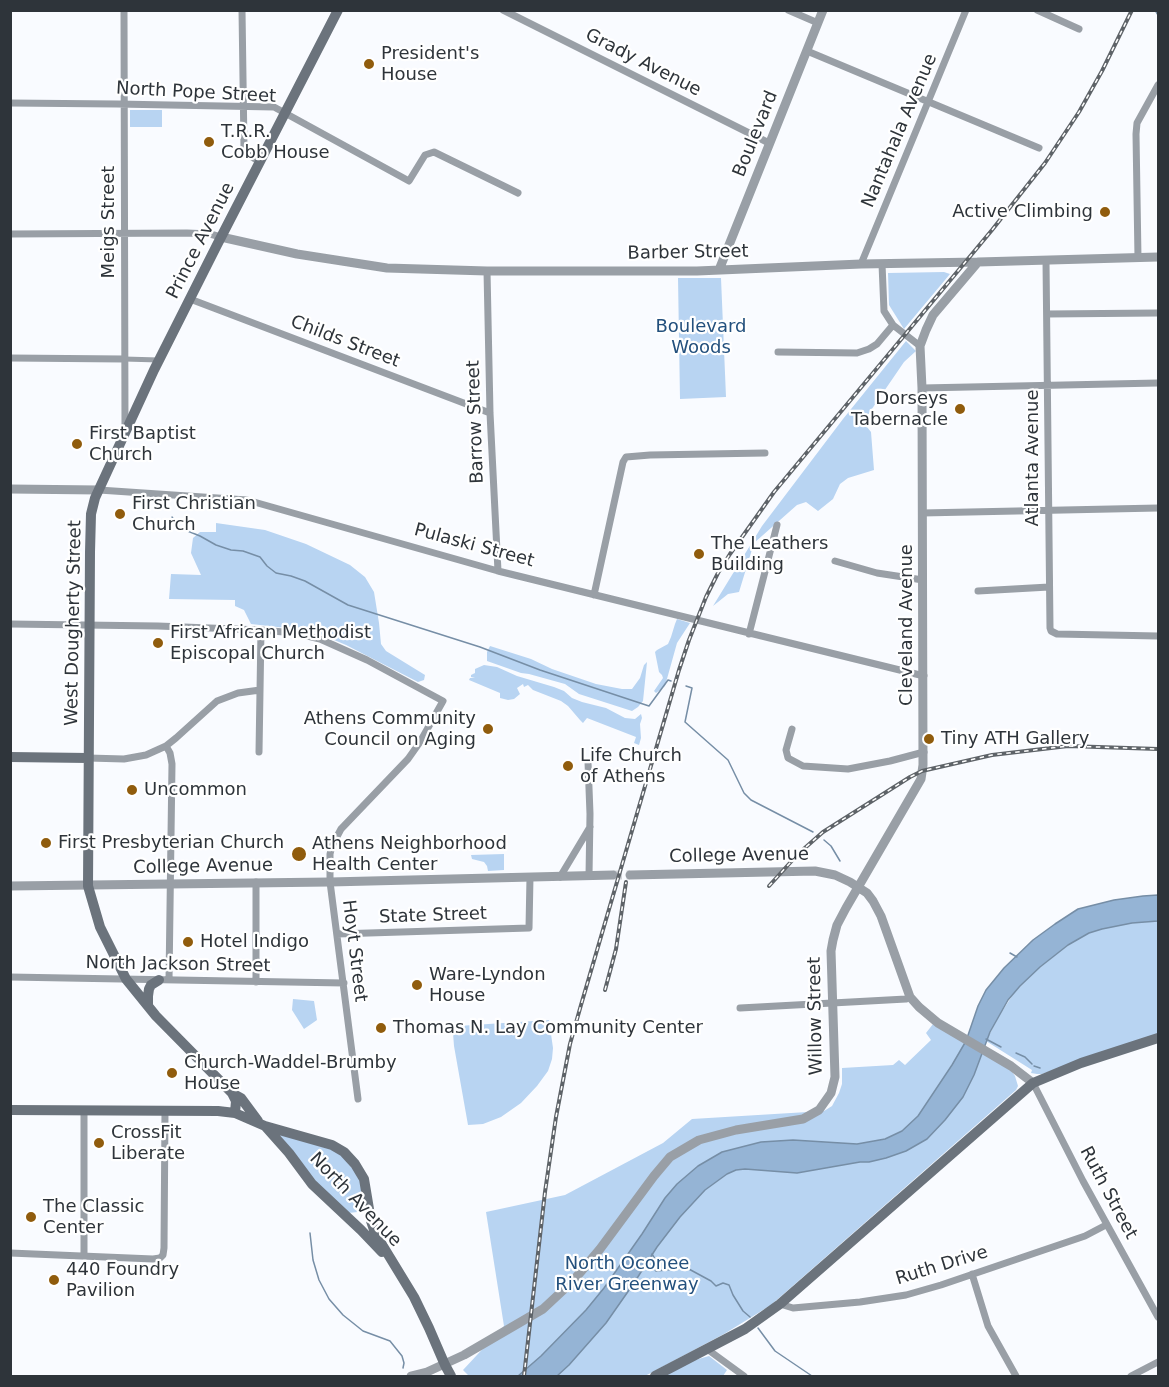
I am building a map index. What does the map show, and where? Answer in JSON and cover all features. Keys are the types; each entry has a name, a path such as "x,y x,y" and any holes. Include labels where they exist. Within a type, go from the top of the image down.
{"main road":[{"name":"Prince Avenue","path":"99,490 159,360 338,10"},
{"name":"West Dougherty Street","path":"99,490 91,514 90,535 88,886 100,927 126,979 148,1006 232,1093 241,1098 262,1124"},
{"path":"10,757 88,758"},
{"path":"148,1006 149,988 164,980"},
{"path":"655,1377 745,1329 780,1304 1033,1083 1081,1062 1158,1038"},
{"path":"232,1093 236,1101 235,1113"},
{"name":"North Avenue","path":"10,1110 218,1111 235,1113 262,1124 332,1144 344,1152 355,1164 364,1179 375,1233 410,1289 451,1377"},
{"name":"North Avenue","path":"262,1124 289,1152 312,1184 361,1230 398,1270"}],"street":[{"name":"Meigs Street","path":"124,10 125,433"},
{"path":"242,10 244,150 260,162"},
{"name":"Grady Avenue","path":"503,10 517,14 770,143"},
{"path":"788,10 818,23"},
{"name":"Boulevard","path":"719,270 823,10"},
{"name":"Nantahala Avenue","path":"861,264 966,10"},
{"path":"1037,10 1079,29"},
{"path":"807,51 1039,148"},
{"path":"1138,258 1137,123 1158,85"},
{"name":"North Pope Street","path":"10,103 274,107 409,181 425,155 434,152 518,193"},
{"path":"10,234 210,234 221,237"},
{"name":"Barber Street","path":"221,237 306,255 387,268 487,271 719,270 1158,257"},
{"name":"Atlanta Avenue","path":"1046,261 1051,632 1073,635 1158,636"},
{"name":"Cleveland Avenue","path":"859,887 921,779 923,765 920,346 933,315 978,262"},
{"path":"882,264 884,311 893,325 920,346"},
{"name":"Barrow Street","path":"487,271 490,413 498,571"},
{"name":"Childs Street","path":"190,298 490,413"},
{"path":"1047,314 1158,313"},
{"path":"778,352 857,353 877,344 893,325"},
{"path":"10,358 159,360"},
{"path":"922,388 1158,383"},
{"path":"594,595 622,462 626,457 765,453"},
{"name":"Pulaski Street","path":"10,489 99,490 247,500 498,571 924,676"},
{"path":"922,513 1158,508"},
{"path":"749,634 777,525"},
{"path":"835,561 877,573 923,580"},
{"path":"978,591 1049,587"},
{"path":"10,624 261,630 259,752"},
{"name":"Hoyt Street","path":"261,630 295,633 321,639 367,660 442,700 420,742 408,759 341,829 330,854 330,882 358,1099"},
{"path":"88,758 124,759 146,755 166,746 217,701 238,693 260,690"},
{"path":"792,729 786,750 788,758 802,766 848,769 924,752"},
{"path":"164,980 170,884 172,764 166,746"},
{"path":"588,762 589,876"},
{"path":"560,877 590,827"},
{"name":"College Avenue","path":"630,875 815,871 835,875 859,887 867,893 881,916 910,997 926,1014 1015,1068 1033,1083"},
{"name":"College Avenue","path":"10,886 330,882 613,875"},
{"name":"State Street","path":"337,934 529,928 530,877"},
{"path":"256,882 256,982"},
{"name":"Willow Street","path":"411,1377 445,1365 543,1309 573,1281 600,1249 670,1157 699,1140 803,1119 819,1110 831,1093 835,1077 831,951 837,925 859,887"},
{"name":"North Jackson Street","path":"10,977 344,983"},
{"path":"740,1008 910,997"},
{"path":"1015,1068 1023,1084 1019,1095"},
{"name":"Ruth Street","path":"1033,1083 1106,1225 1158,1317"},
{"path":"84,1111 84,1256"},
{"path":"10,1253 160,1258 164,1248 165,1112"},
{"name":"Ruth Drive","path":"780,1304 793,1308 906,1295 940,1286 1084,1236 1106,1225"},
{"path":"972,1274 988,1326 1016,1377"},
{"path":"707,1349 744,1377"},
{"path":"1131,1377 1158,1362"},
{"path":"731,1377 735,1369"}],"green space":[{"path":"130,110 162,110 162,127 130,127"},
{"path":"944,272 950,274 904,329 889,305 888,273"},
{"name":"Boulevard Woods","path":"678,278 721,278 726,397 680,399"},
{"path":"906,341 916,351 904,362 863,422 871,432 874,470 848,478 840,484 833,499 818,511 806,502 797,505 754,543 739,592 728,594 713,606 762,526 843,419"},
{"path":"216,523 265,530 306,544 350,565 365,577 374,592 381,644 386,651 425,675 424,680 418,682 346,645 313,631 251,624 244,610 235,606 235,600 169,599 171,574 201,575 191,553 193,538 200,532 216,532"},
{"path":"677,619 690,623 677,643 665,686 656,693 654,691 663,678 659,672 655,652 668,644"},
{"path":"490,646 596,684 622,689 632,689 647,662 643,701 632,711 579,694 565,684 521,673 487,661"},
{"path":"484,665 497,667 517,676 554,687 564,691 572,698 606,708 625,718 635,719 641,714 639,745 634,743 636,737 587,718 583,723 561,701 533,690 528,685 524,687 523,684 517,688 520,694 514,699 500,698 500,693 469,680 475,678 471,675 475,673 475,669"},
{"path":"504,854 504,870 488,871 484,862 472,859 471,855"},
{"path":"1158,921 1158,1034 1042,1074 1031,1073 1032,1070 986,1041 1014,993 1033,973 1068,945 1089,933 1102,929"},
{"path":"293,999 314,1001 317,1020 304,1029 292,1010"},
{"path":"549,1020 553,1048 552,1059 548,1071 537,1086 521,1103 501,1117 483,1124 468,1125 454,1046 453,1033 458,1026"},
{"name":"North Oconee River Greenway","path":"933,1024 1010,1069 1018,1086 1016,1090 771,1305 724,1334 645,1376 469,1376 463,1370 504,1326 486,1212 565,1195 663,1143 692,1119 824,1111 832,1106 839,1093 842,1084 842,1068 893,1065 899,1060 905,1065 931,1040 926,1033"},
{"path":"276,1131 338,1151 361,1179 367,1211 348,1213 328,1197"},
{"path":"709,1356 727,1370 723,1376 664,1376 688,1362"}],"shaded area":[{"path":"1158,895 1158,921 1132,923 1089,933 1068,945 1020,986 1008,1000 990,1032 963,1097 927,1139 906,1151 869,1162 797,1173 745,1169 727,1174 705,1190 680,1217 606,1323 569,1365 557,1376 518,1376 586,1310 604,1288 665,1198 698,1166 722,1152 761,1142 793,1140 857,1144 885,1139 902,1131 918,1116 952,1065 966,1041 986,990 1004,968 1033,940 1078,909 1114,900"}],"waterway":[{"path":"1155,10 1158,15"},
{"path":"172,517 180,528 216,545 260,557 276,573 305,581 348,605 480,647 540,670 649,706 668,680 671,681"},
{"path":"686,686 692,688 685,722 728,760 744,793 751,800 813,832"},
{"path":"824,840 831,846 840,861"},
{"path":"1010,953 1017,957"},
{"path":"986,1039 1001,1047"},
{"path":"1016,1053 1025,1057 1032,1064"},
{"path":"1034,1066 1040,1068"},
{"path":"310,1233 313,1260 319,1280 329,1299 343,1315 363,1331 390,1341 402,1356 403,1368"},
{"path":"652,1254 656,1271 687,1268 716,1286 723,1283 729,1285 743,1311 750,1317"},
{"path":"758,1328 775,1351 812,1376"}],"tunnel":[{"path":"613,875 630,875"}],"railway":[{"path":"524,1376 545,1192 570,1044 679,670 706,597 730,554 774,492 1045,163 1079,112 1132,10"},
{"path":"769,886 798,854 823,832 922,771 992,755 1068,746 1158,749"},
{"path":"605,990 616,949 626,882"}],"place":[{"name":"President's House","path":"369,64"},
{"name":"T.R.R. Cobb House","path":"209,142"},
{"name":"Active Climbing","path":"1105,212"},
{"name":"Dorseys Tabernacle","path":"960,409"},
{"name":"First Baptist Church","path":"77,444"},
{"name":"First Christian Church","path":"120,514"},
{"name":"The Leathers Building","path":"699,554"},
{"name":"First African Methodist Episcopal Church","path":"158,643"},
{"name":"Athens Community Council on Aging","path":"488,729"},
{"name":"Tiny ATH Gallery","path":"929,739"},
{"name":"Life Church of Athens","path":"568,766"},
{"name":"Uncommon","path":"132,790"},
{"name":"First Presbyterian Church","path":"46,843"},
{"name":"Athens Neighborhood Health Center","path":"299,854"},
{"name":"Hotel Indigo","path":"188,942"},
{"name":"Ware-Lyndon House","path":"417,985"},
{"name":"Thomas N. Lay Community Center","path":"381,1028"},
{"name":"Church-Waddel-Brumby House","path":"172,1073"},
{"name":"CrossFit Liberate","path":"99,1143"},
{"name":"The Classic Center","path":"31,1217"},
{"name":"440 Foundry Pavilion","path":"54,1280"}]}
